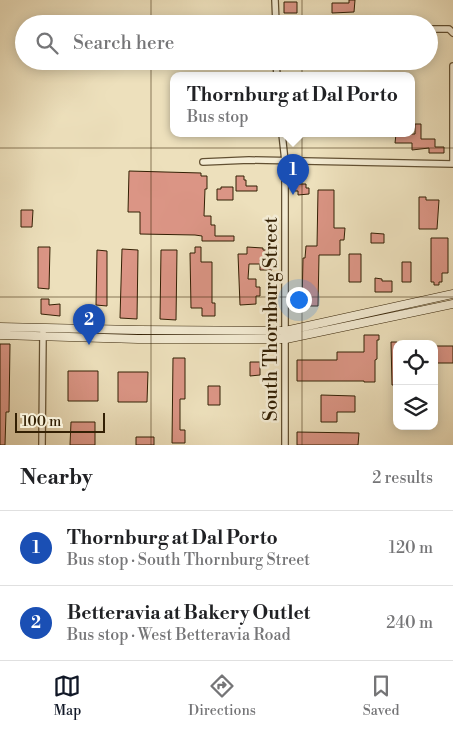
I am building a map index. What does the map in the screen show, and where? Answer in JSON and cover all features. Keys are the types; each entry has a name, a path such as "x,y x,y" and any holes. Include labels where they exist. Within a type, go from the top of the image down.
{"main road":[{"path":"285,335 453,294"},
{"path":"0,335 42,332 285,335 453,304"},
{"path":"0,327 42,332"}],"street":[{"path":"275,0 276,15"},
{"path":"438,29 449,29 453,32"},
{"path":"203,162 229,160 453,164 453,66"},
{"name":"South Thornburg Street","path":"282,137 286,161 285,445"},
{"path":"42,332 42,445"}],"building":[{"path":"349,0 355,0 354,12 332,13 332,3 349,3"},
{"path":"284,2 297,2 297,13 284,13"},
{"path":"415,124 421,124 421,139 435,139 435,147 444,147 444,153 429,153 429,148 412,150 412,143 395,143 396,137 415,137"},
{"path":"129,171 201,173 201,176 207,176 204,216 211,216 211,225 215,225 215,236 234,236 234,241 202,241 202,236 195,235 140,234 140,212 128,212"},
{"path":"236,176 244,176 246,186 257,186 257,191 236,191"},
{"path":"295,184 306,184 306,188 309,188 309,194 298,195 298,191 295,191"},
{"path":"221,187 233,187 233,200 217,200 217,189 221,189"},
{"path":"318,190 334,190 334,228 345,228 344,240 340,240 340,255 319,255 318,306 302,306 303,258 305,258 306,246 317,246"},
{"path":"419,197 426,197 426,200 439,200 437,229 419,229"},
{"path":"21,210 33,210 32,227 21,227"},
{"path":"371,233 384,234 384,243 371,243"},
{"path":"431,238 448,238 448,273 442,273 442,282 439,282 439,285 434,285 434,282 431,282"},
{"path":"38,247 50,247 49,289 38,288"},
{"path":"195,247 201,247 201,262 212,262 212,303 215,303 215,316 202,316 202,308 191,308 190,253 195,253"},
{"path":"247,247 272,250 272,270 260,270 260,264 249,264 248,279 256,279 256,287 260,287 260,296 256,296 256,304 240,305 238,254 247,254"},
{"path":"122,249 138,250 137,319 120,318"},
{"path":"97,250 107,251 107,306 96,305"},
{"path":"161,250 177,250 176,320 160,319"},
{"path":"349,254 361,254 361,282 349,282"},
{"path":"402,262 411,262 411,282 402,282"},
{"path":"375,278 382,279 382,281 392,281 392,292 375,292"},
{"path":"41,299 49,299 49,305 60,304 60,316 41,314"},
{"path":"364,335 379,335 379,340 377,340 377,359 375,360 375,382 297,381 297,360 337,360 337,352 364,352"},
{"path":"391,342 393,342 393,385"},
{"path":"0,344 10,344 9,412 6,412 5,445 0,445"},
{"path":"438,346 453,346 453,363 438,363"},
{"path":"173,358 185,358 185,399 180,399 180,430 185,430 185,443 172,443"},
{"path":"250,362 260,362 260,375 250,376"},
{"path":"68,371 98,371 98,401 68,401"},
{"path":"118,372 148,372 147,402 118,402"},
{"path":"208,386 220,386 220,405 208,405"},
{"path":"321,395 355,396 355,412 337,412 337,422 321,422"},
{"path":"71,422 95,422 95,445 70,445"},
{"path":"297,432 359,433 358,445 297,445"},
{"path":"136,437 154,437 154,445 136,445"}],"place":[{"name":"Thornburg at Dal Porto","path":"293,195"},
{"name":"Betteravia at Bakery Outlet","path":"89,345"}]}
